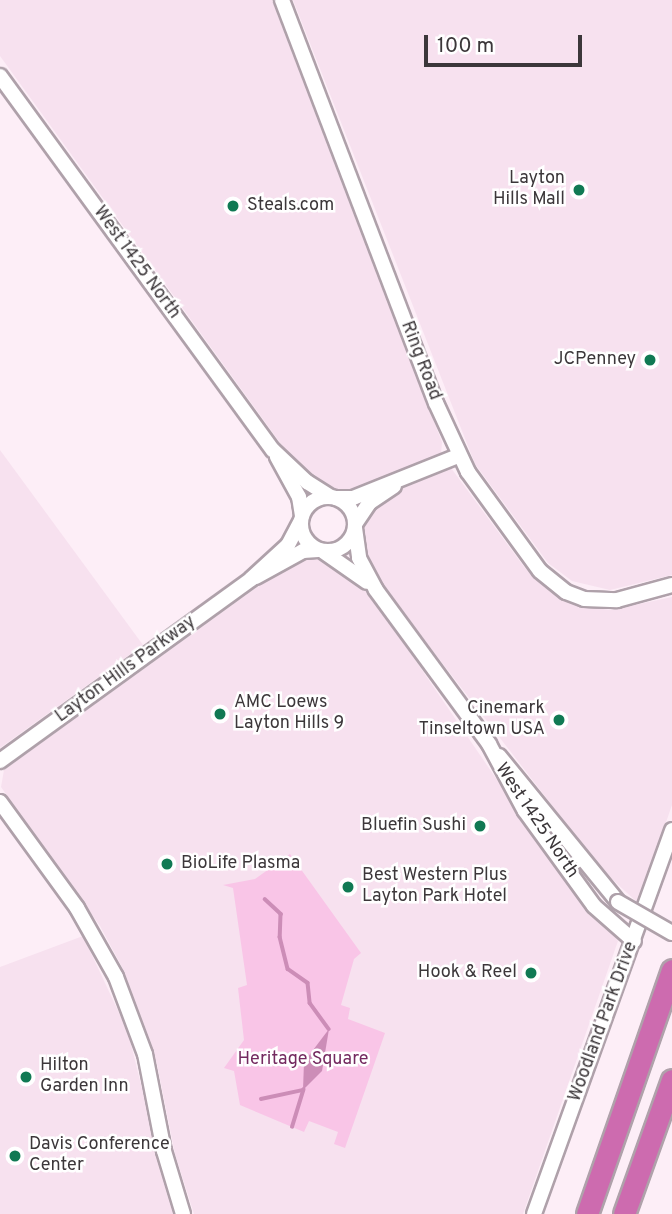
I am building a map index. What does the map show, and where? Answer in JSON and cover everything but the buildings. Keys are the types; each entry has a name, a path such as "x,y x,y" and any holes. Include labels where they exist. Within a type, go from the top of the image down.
{"highway":[{"path":"587,1214 672,970"},
{"path":"624,1214 672,1080"}],"street":[{"name":"Ring Road","path":"282,0 458,456 531,560 566,592 584,599 617,600 672,585"},
{"name":"West 1425 North","path":"0,76 273,450 299,498 301,519"},
{"name":"West 1425 North","path":"273,450 307,482 334,498"},
{"path":"407,477 369,503 344,546 320,550 305,539 301,519 313,502 334,498 351,499 458,456"},
{"path":"334,498 349,507 355,526"},
{"name":"Layton Hills Parkway","path":"0,761 251,579 288,545 301,519"},
{"name":"West 1425 North","path":"355,526 359,558 376,590 489,744 512,791 589,900 634,940"},
{"name":"West 1425 North","path":"320,550 349,565 376,590"},
{"name":"Layton Hills Parkway","path":"251,579 303,551 320,550"},
{"path":"489,744 618,902 672,933"},
{"path":"0,802 77,908 116,977 145,1054 164,1151 183,1214"},
{"name":"Woodland Park Drive","path":"534,1214 672,830"}],"shaded area":[{"path":"0,0 272,0 442,442 441,455 343,495 326,489 294,462 0,56"},
{"path":"293,0 672,0 672,575 610,590 572,581 548,563 475,464"},
{"path":"0,450 143,645 0,748"},
{"path":"451,468 525,568 555,595 581,606 611,610 672,597 672,805 638,903 601,869 366,564 361,521 384,496"},
{"path":"317,554 366,588 521,815 618,941 523,1214 194,1214 175,1154 157,1064 122,967 100,926 1,787 4,770 299,557"},
{"path":"83,936 128,1032 173,1214 0,1214 0,967"},
{"path":"329,1029 322,1071 303,1090 304,1062"}],"green space":[{"name":"Heritage Square","path":"290,854 361,953 354,959 341,1005 350,1008 348,1019 385,1033 345,1148 334,1144 338,1132 309,1121 304,1132 240,1105 234,1071 224,1068 244,1040 238,988 247,985 233,888 223,885 255,879"}],"waterway":[{"path":"265,899 281,914 280,937 288,969 308,983 310,1003 329,1029"},
{"path":"261,1099 303,1090"},
{"path":"292,1127 303,1090"}],"place":[{"name":"Layton Hills Mall","path":"579,190"},
{"name":"Steals.com","path":"233,206"},
{"name":"JCPenney","path":"650,360"},
{"name":"AMC Loews Layton Hills 9","path":"220,714"},
{"name":"Cinemark Tinseltown USA","path":"559,720"},
{"name":"Bluefin Sushi","path":"480,826"},
{"name":"BioLife Plasma","path":"167,864"},
{"name":"Best Western Plus Layton Park Hotel","path":"348,887"},
{"name":"Hook & Reel","path":"531,973"},
{"name":"Hilton Garden Inn","path":"26,1077"},
{"name":"Davis Conference Center","path":"15,1156"}]}
